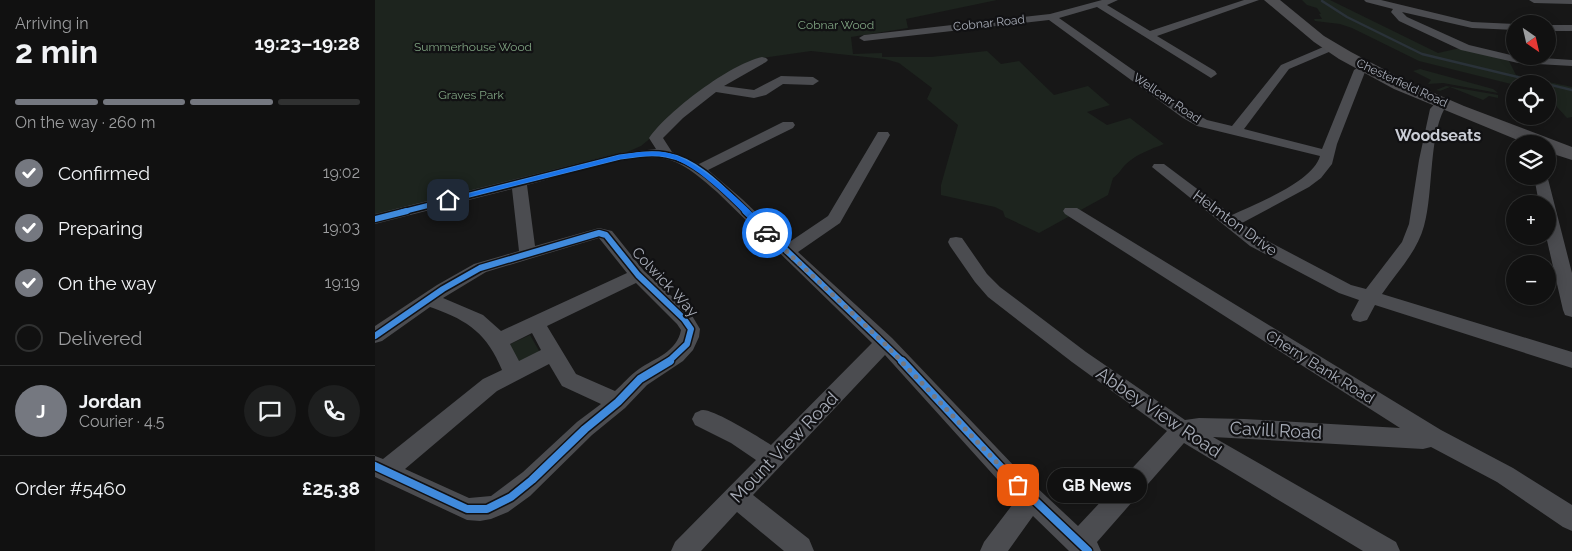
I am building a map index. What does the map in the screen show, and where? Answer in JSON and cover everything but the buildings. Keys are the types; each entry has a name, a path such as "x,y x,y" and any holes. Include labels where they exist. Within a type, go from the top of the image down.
{"highway":[{"name":"Chesterfield Road","path":"1271,0 1316,37 1366,67 1442,103 1521,135"},
{"name":"Chesterfield Road","path":"1556,148 1572,154"}],"street":[{"name":"Cobnar Road","path":"864,38 1051,16 1113,0"},
{"path":"1149,35 1254,0"},
{"path":"1369,0 1472,26 1506,27"},
{"path":"1534,0 1572,1"},
{"path":"1099,4 1211,74"},
{"path":"1400,8 1396,12 1403,19 1465,48 1517,60 1572,62"},
{"name":"Wellcarr Road","path":"1051,16 1202,123 1327,154"},
{"path":"1556,28 1572,28"},
{"path":"1235,132 1285,67 1332,47"},
{"path":"641,154 672,121 715,88 746,67 762,60"},
{"path":"1231,222 1316,175 1325,164 1327,154 1360,70 1366,67"},
{"path":"715,88 754,94 762,92 781,80 813,81"},
{"path":"1359,315 1369,298 1410,243 1417,224 1426,160 1437,108 1442,103"},
{"path":"697,170 787,125"},
{"path":"787,252 834,219 883,134"},
{"path":"656,138 667,155"},
{"path":"375,219 596,162 641,154 667,155 680,159 697,170 730,197 884,343 1031,499 1084,547 1182,430"},
{"name":"Helmton Drive","path":"1159,167 1256,242 1290,262 1345,289 1572,360"},
{"path":"519,182 528,254"},
{"name":"Cherry Bank Road","path":"1071,211 1433,437 1505,475 1572,519"},
{"name":"Colwick Way","path":"375,336 430,300 443,289 480,268 599,232 606,236 639,275 689,324 691,333 683,351 637,381 618,402 592,422 529,481 500,503 490,508 481,511 467,509 380,468"},
{"name":"Abbey View Road","path":"956,242 993,292 1079,357 1182,430 1387,551"},
{"path":"1556,242 1572,310"},
{"path":"498,341 639,275"},
{"path":"430,300 465,312 498,341 514,373"},
{"path":"536,324 569,380 618,402"},
{"name":"Mount View Road","path":"684,551 884,343"},
{"path":"380,468 490,384 553,354"},
{"path":"703,419 739,436 773,459"},
{"name":"Cavill Road","path":"1182,430 1199,427 1217,427 1423,439 1433,437"},
{"path":"737,497 787,536 801,551"},
{"path":"993,551 1031,499"}],"green space":[{"name":"Graves Park","path":"375,0 997,0 906,19 908,28 851,37 853,54 882,53 882,57 931,57 987,51 1001,64 1019,61 1054,95 1088,86 1110,105 1087,112 1107,125 1130,118 1164,144 1130,160 1113,178 1108,195 1039,233 1005,217 1003,211 995,207 941,195 941,185 958,125 927,99 932,88 899,63 885,59 811,51 762,58 664,127 641,146 625,153 375,216"},
{"path":"1302,0 1330,0 1438,53 1460,48 1506,60 1506,65 1511,65 1516,75 1506,75 1506,83 1419,61 1352,28 1340,24 1315,21 1314,19 1322,19 1319,14 1321,14 1317,8 1307,5"},
{"path":"1420,69 1493,89 1498,93 1443,83 1428,84 1431,80 1413,71"},
{"path":"1556,84 1572,87 1572,117 1567,118 1556,106"},
{"path":"1446,86 1498,95 1498,98 1489,96 1483,100 1450,87 1440,91 1436,90"},
{"path":"530,335 542,356 520,367 508,345"}],"waterway":[{"path":"1322,1 1347,17 1422,54 1572,90"}],"cycle path":[{"path":"375,219 620,157 666,154 680,159 694,167 722,189 873,331 1009,476 1088,551"},
{"path":"375,336 443,289 480,268 599,233 606,235 638,275 684,319 691,329 690,337 682,351 670,361 640,379 618,402 585,429 532,480 496,506 484,510 467,509 375,466"}],"way so far":[{"path":"767,233 884,343 1018,485"}],"place":[{"name":"GB News","path":"1018,485"}],"district":[{"name":"Woodseats","path":"1438,135"}],"route":[{"path":"448,200 620,157 641,154 667,155 680,159 697,170 730,197 767,233"}],"park label":[{"name":"Cobnar Wood","path":"836,25"},
{"name":"Summerhouse Wood","path":"473,47"}]}
